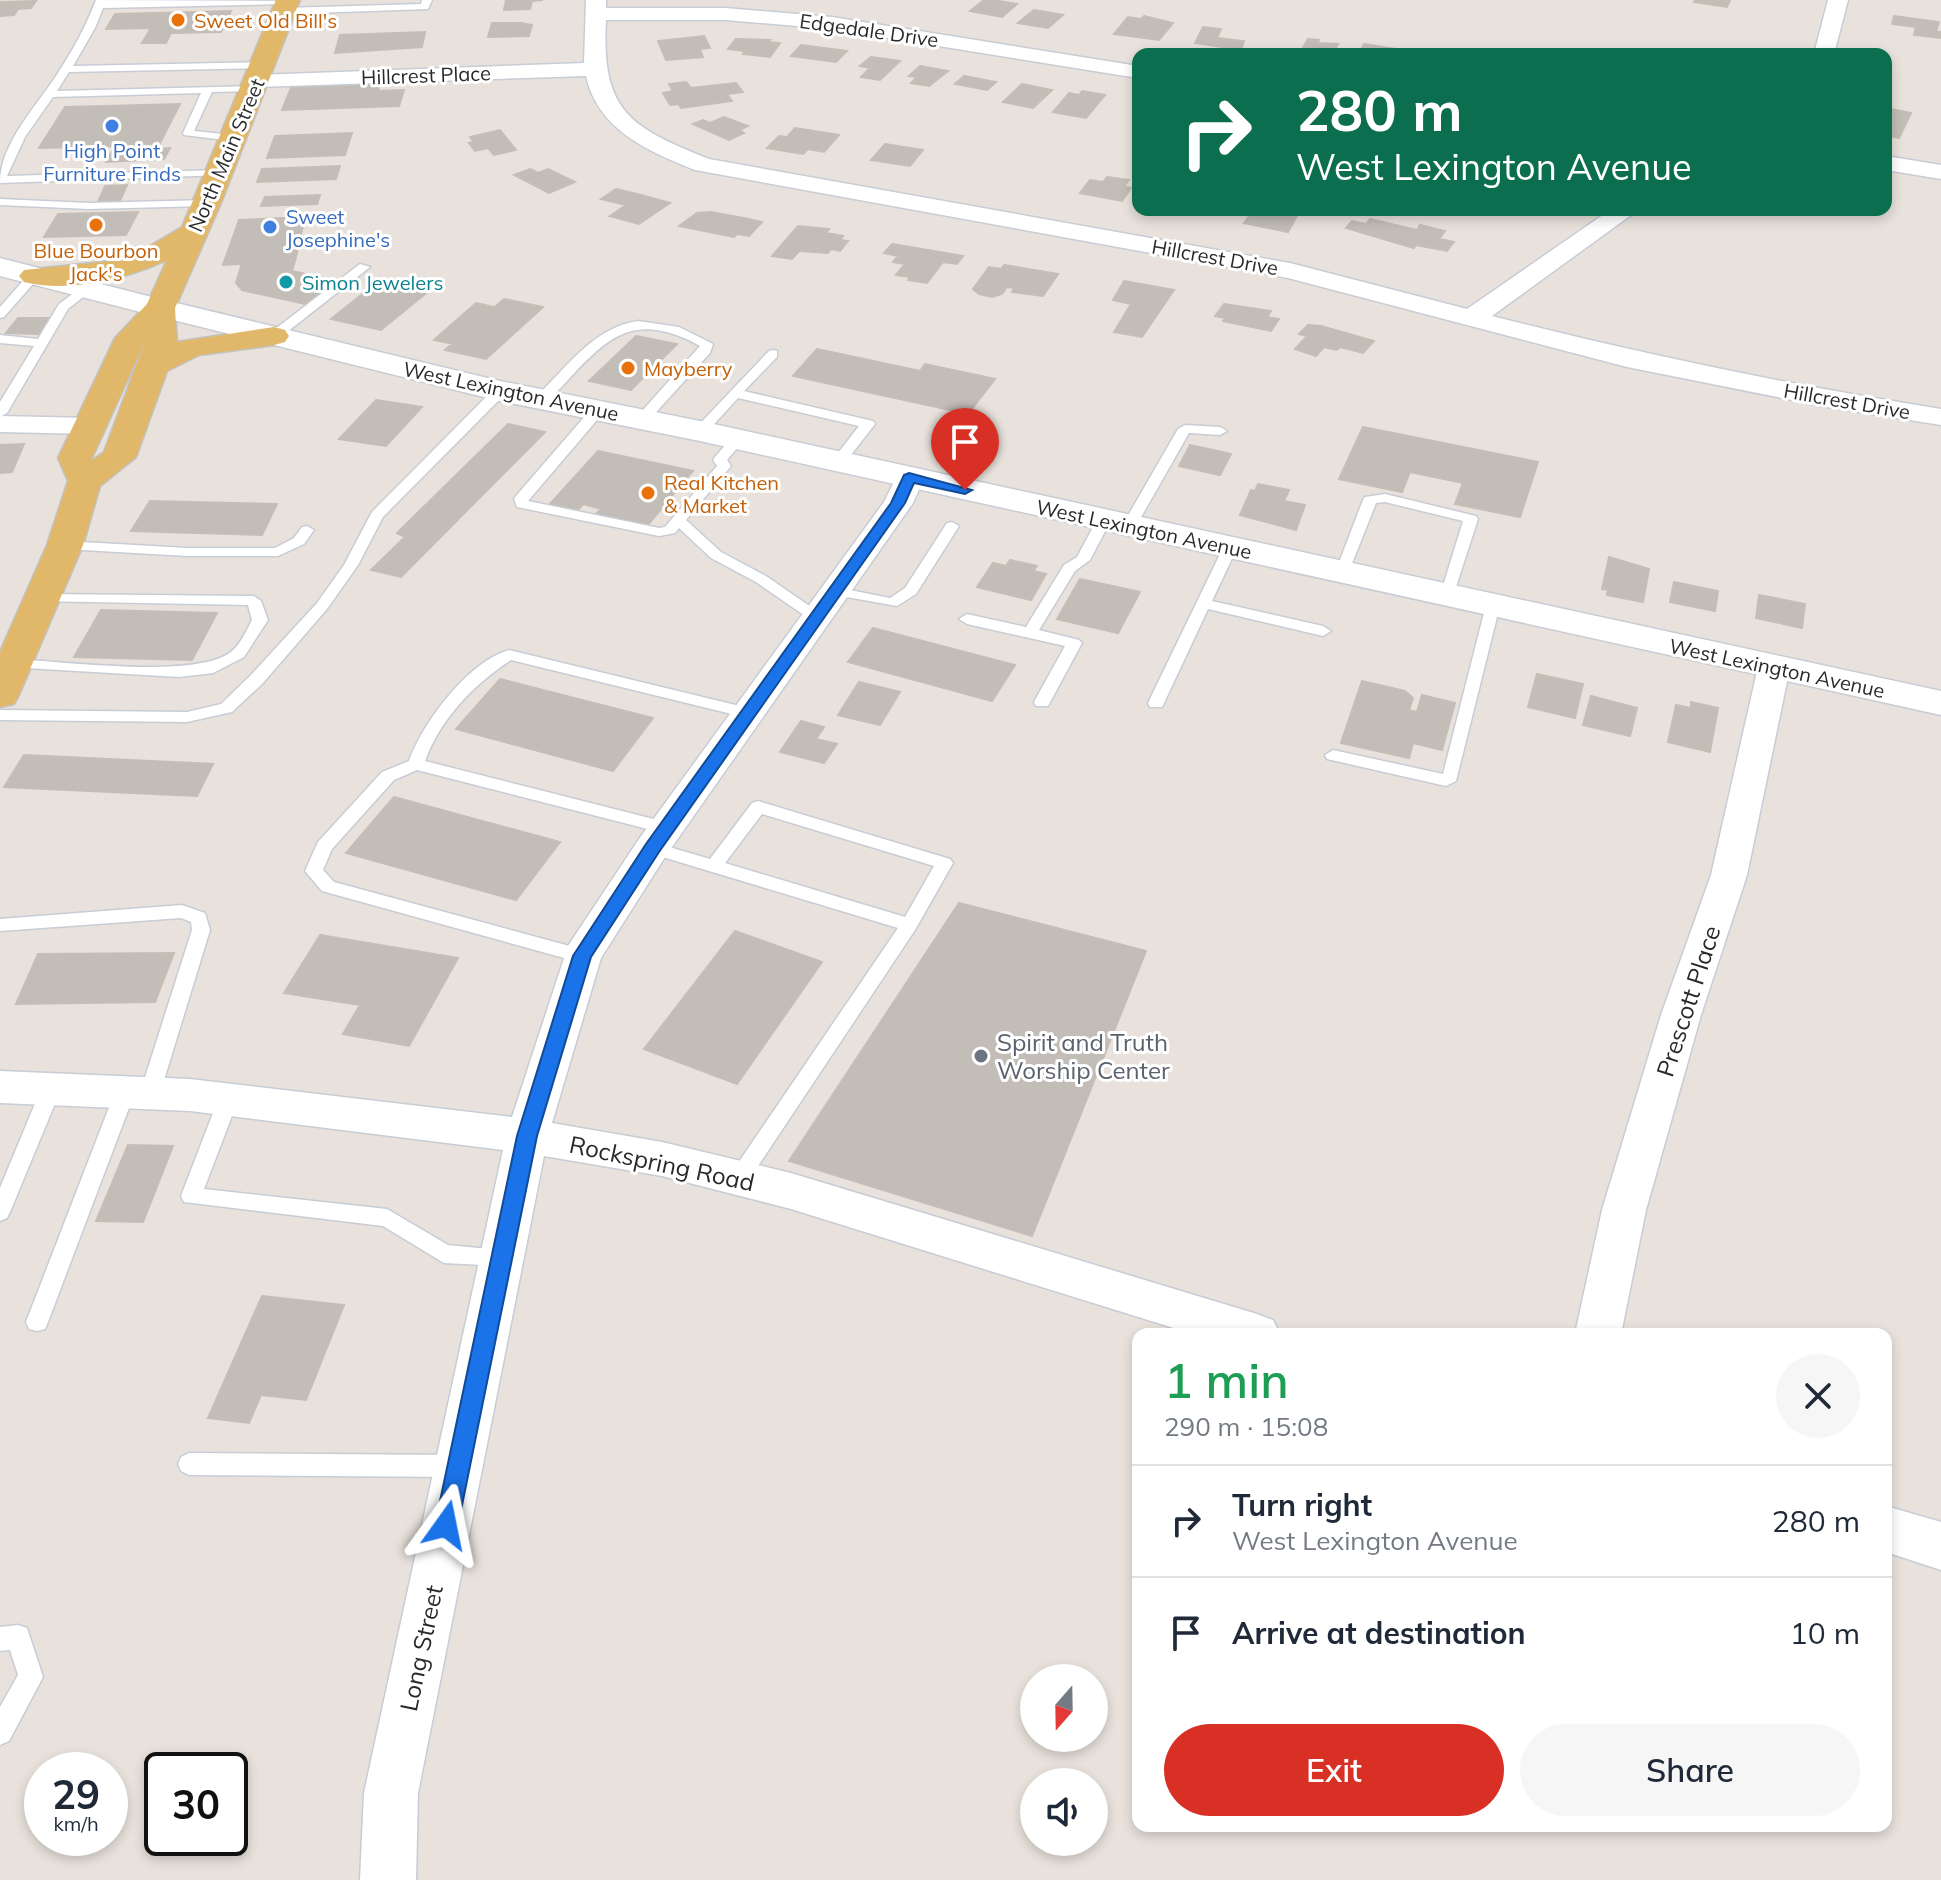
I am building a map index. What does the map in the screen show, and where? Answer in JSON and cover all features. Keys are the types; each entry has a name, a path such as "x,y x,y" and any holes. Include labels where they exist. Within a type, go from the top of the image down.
{"main road":[{"name":"North Main Street","path":"85,481 75,458 130,338 160,308 207,203 286,4"},
{"path":"34,276 114,272 166,251 194,232"},
{"name":"North Main Street","path":"7,679 65,545 85,481 119,457 162,344 160,308"},
{"path":"154,366 191,347 274,336"}],"street":[{"path":"1826,48 1838,0"},
{"name":"Hillcrest Drive","path":"596,7 594,61 604,103 626,128 666,150 703,165 1290,271 1700,375 1941,417"},
{"name":"Edgedale Drive","path":"596,7 832,23 1132,71"},
{"name":"Hillcrest Place","path":"258,78 594,61"},
{"path":"1892,164 1941,172"},
{"path":"1472,318 1617,216"},
{"name":"West Lexington Avenue","path":"0,267 500,391 738,439 1941,703"},
{"path":"0,424 90,426"},
{"name":"Long Street","path":"388,1880 391,1793 527,1136 582,956 660,838 898,503 909,478"},
{"name":"Prescott Place","path":"1599,1328 1624,1210 1681,1015 1729,875 1774,667"},
{"name":"Rockspring Road","path":"0,1087 228,1100 527,1136 662,1159 791,1191 1237,1328"},
{"path":"1892,1531 1941,1546"}],"lane":[{"path":"219,173 0,180 20,137 66,69 90,28 100,3 425,7 427,0"},
{"path":"66,69 258,78"},
{"path":"50,94 208,89 258,78"},
{"path":"208,89 188,133 233,138"},
{"path":"0,202 89,206 207,203"},
{"path":"274,336 364,267"},
{"path":"0,314 34,276"},
{"path":"0,413 63,307 87,289"},
{"path":"542,399 615,331 632,326 669,329 707,344 706,350 642,419"},
{"path":"0,339 41,343"},
{"path":"700,431 773,354"},
{"path":"0,715 187,717 226,708 256,680 322,606 351,565 377,515 500,391"},
{"path":"735,393 868,424 838,462"},
{"path":"598,410 521,499 522,504 659,532 670,530 724,466 720,460 738,439"},
{"path":"1030,633 1069,568 1083,560 1116,523 1185,429 1220,431"},
{"path":"1342,573 1370,500 1385,498 1471,519 1447,596"},
{"path":"678,520 716,555 761,579 825,604 892,603 911,591 952,526"},
{"path":"65,545 187,552 278,552 299,541 307,530"},
{"path":"1156,703 1230,548"},
{"path":"7,679 75,664 179,672 213,668 239,654 260,620 254,601 42,598"},
{"path":"1204,604 1323,631"},
{"path":"1333,755 1446,780 1450,777 1493,605"},
{"path":"967,619 1074,643 1042,702"},
{"path":"416,764 422,742 450,708 484,669 509,655 748,713"},
{"path":"582,956 328,887 314,871 324,846 388,776 416,764 660,838 714,866 909,925"},
{"path":"714,866 758,807 944,863 909,925 739,1178"},
{"path":"0,925 182,911 199,918 201,930 137,1093 37,1322"},
{"path":"0,1212 51,1089"},
{"path":"228,1100 191,1196 387,1218 444,1254 502,1257"},
{"path":"189,1464 459,1466"},
{"path":"0,1639 18,1637 31,1677 0,1732"}],"building":[{"path":"506,0 543,0 532,1 530,9 504,10"},
{"path":"984,0 1017,4 1002,17 970,11"},
{"path":"1695,0 1730,0 1727,7"},
{"path":"36,1 31,8 18,9 14,15 0,16 0,2"},
{"path":"1034,10 1063,15 1048,28 1018,23"},
{"path":"231,11 221,32 171,33 166,43 142,43 151,28 106,29 115,14"},
{"path":"1144,16 1173,23 1159,40 1114,34 1128,17 1141,19"},
{"path":"1894,16 1939,22 1936,32 1941,32 1941,38 1914,35 1916,27 1892,24"},
{"path":"492,23 532,25 529,36 488,37"},
{"path":"1203,27 1221,29 1217,38 1244,41 1242,48 1195,43"},
{"path":"425,32 422,47 335,53 340,35"},
{"path":"704,36 710,48 700,49 703,57 666,60 658,41"},
{"path":"736,39 780,43 770,57 728,49"},
{"path":"1308,39 1338,44 1336,48 1303,48"},
{"path":"1364,44 1389,48 1362,48"},
{"path":"801,45 847,51 836,62 791,56"},
{"path":"871,57 900,61 880,80 861,77 870,68 860,66"},
{"path":"920,66 948,71 929,86 911,83 917,77 909,76"},
{"path":"964,76 996,82 987,90 955,84"},
{"path":"686,82 691,88 736,83 743,92 727,94 732,101 681,108 679,104 670,105 663,93 673,91 669,84"},
{"path":"380,84 378,91 404,90 399,106 282,110 291,88"},
{"path":"1022,84 1052,90 1033,108 1003,102"},
{"path":"1082,91 1105,95 1086,118 1053,112 1069,93 1079,95"},
{"path":"180,104 159,145 39,148 65,107"},
{"path":"1892,109 1911,113 1899,138 1892,136"},
{"path":"724,117 748,126 739,130 744,133 729,140 693,124 703,120 710,123"},
{"path":"795,128 839,135 824,152 808,149 803,154 767,148 779,136 787,137"},
{"path":"500,130 516,150 494,155 488,148 475,151 469,143 474,142 470,137"},
{"path":"352,133 345,155 267,158 275,136"},
{"path":"885,144 923,150 910,166 871,160"},
{"path":"170,148 164,159 106,162 112,151"},
{"path":"340,166 336,179 257,182 262,169"},
{"path":"530,169 538,173 548,169 575,182 549,193 514,175"},
{"path":"1107,177 1129,180 1124,186 1131,188 1122,201 1080,193 1090,180 1103,182"},
{"path":"127,185 120,201 98,202 105,186"},
{"path":"616,189 670,203 639,224 610,216 626,205 601,199"},
{"path":"320,195 317,204 261,206 265,197"},
{"path":"138,212 126,235 44,237 58,214"},
{"path":"711,212 762,222 749,236 737,234 734,237 679,226 697,213"},
{"path":"1249,216 1297,216 1288,232 1244,223"},
{"path":"305,217 295,261 223,265 239,220"},
{"path":"1370,219 1417,230 1420,225 1445,231 1439,239 1454,242 1447,251 1416,245 1414,248 1346,228 1352,221 1366,224"},
{"path":"798,226 829,229 826,233 843,236 840,240 848,241 840,251 799,251 792,259 772,256"},
{"path":"892,244 963,256 957,264 943,262 927,283 908,280 910,277 896,275 905,264 893,262 898,256 884,253"},
{"name":"Simon Jewelers","path":"295,261 292,271 336,281 305,304 242,290 236,283 242,263"},
{"path":"1004,265 1058,274 1043,296 1012,292 1014,288 1007,287 1002,294 992,297 973,289 989,267 1001,269"},
{"path":"1124,281 1174,290 1142,337 1114,332 1131,304 1113,300"},
{"path":"376,283 425,294 381,330 331,319"},
{"path":"504,299 543,307 486,359 445,350"},
{"path":"476,303 494,307 453,344 434,340"},
{"path":"1224,304 1271,311 1267,317 1279,319 1271,331 1223,321 1225,318 1215,316"},
{"path":"18,318 50,318 38,334 6,333"},
{"path":"1308,325 1374,341 1363,353 1340,347 1337,350 1324,347 1316,356 1295,349 1307,336 1299,334"},
{"path":"636,336 677,344 631,390 589,381"},
{"path":"817,349 920,371 925,364 995,379 968,414 793,376"},
{"path":"376,400 422,407 386,446 339,439"},
{"path":"508,424 545,432 401,577 371,570 405,537 397,533"},
{"path":"1363,427 1538,462 1520,517 1455,504 1463,483 1410,472 1402,492 1339,479"},
{"path":"24,444 12,472 0,473 0,445"},
{"path":"1190,445 1231,454 1220,475 1179,466"},
{"path":"598,451 693,471 647,526 596,514 601,509 583,504 578,510 550,504"},
{"path":"1258,484 1289,490 1284,501 1305,505 1296,530 1240,515 1251,490 1255,491"},
{"path":"150,501 277,504 262,535 131,531"},
{"path":"1609,557 1649,569 1643,602 1607,595 1608,590 1602,589"},
{"path":"1010,560 1037,566 1033,571 1046,574 1031,600 977,587 993,563 1006,566"},
{"path":"1080,579 1140,592 1118,633 1057,619"},
{"path":"1674,582 1718,591 1715,611 1670,602"},
{"path":"1759,595 1805,604 1802,628 1756,618"},
{"path":"101,610 217,613 192,660 74,657"},
{"path":"873,628 1015,665 992,701 848,662"},
{"path":"1537,674 1583,684 1575,718 1528,707"},
{"path":"500,679 653,718 613,771 456,729"},
{"path":"1362,681 1405,691 1413,698 1409,710 1417,712 1422,695 1455,703 1442,750 1413,743 1409,758 1341,743"},
{"path":"859,682 900,692 880,725 838,715"},
{"path":"1591,696 1637,708 1630,736 1583,725"},
{"path":"1691,702 1718,708 1710,752 1668,742 1676,705 1691,708"},
{"path":"801,721 824,727 816,739 837,744 824,763 780,752"},
{"path":"24,755 213,764 197,796 4,787"},
{"path":"394,797 560,842 516,900 346,853"},
{"name":"Spirit and Truth Worship Center","path":"959,903 1146,951 1032,1236 789,1161"},
{"path":"735,931 822,962 737,1084 644,1049"},
{"path":"320,935 458,958 409,1046 343,1034 360,1005 284,993"},
{"path":"174,953 155,1002 16,1004 38,954"},
{"path":"128,1145 173,1146 143,1222 96,1221"},
{"path":"262,1296 344,1305 306,1400 261,1395 249,1423 208,1418"}],"place":[{"name":"Sweet Old Bill's","path":"178,20"},
{"name":"High Point Furniture Finds","path":"112,126"},
{"name":"Blue Bourbon Jack's","path":"96,225"},
{"name":"Sweet Josephine's","path":"270,227"},
{"name":"Simon Jewelers","path":"286,282"},
{"name":"Mayberry","path":"628,368"},
{"name":"Real Kitchen & Market","path":"648,493"},
{"name":"Spirit and Truth Worship Center","path":"981,1056"}],"route":[{"path":"446,1525 527,1136 582,956 652,848 898,503 909,478 965,490"}]}
